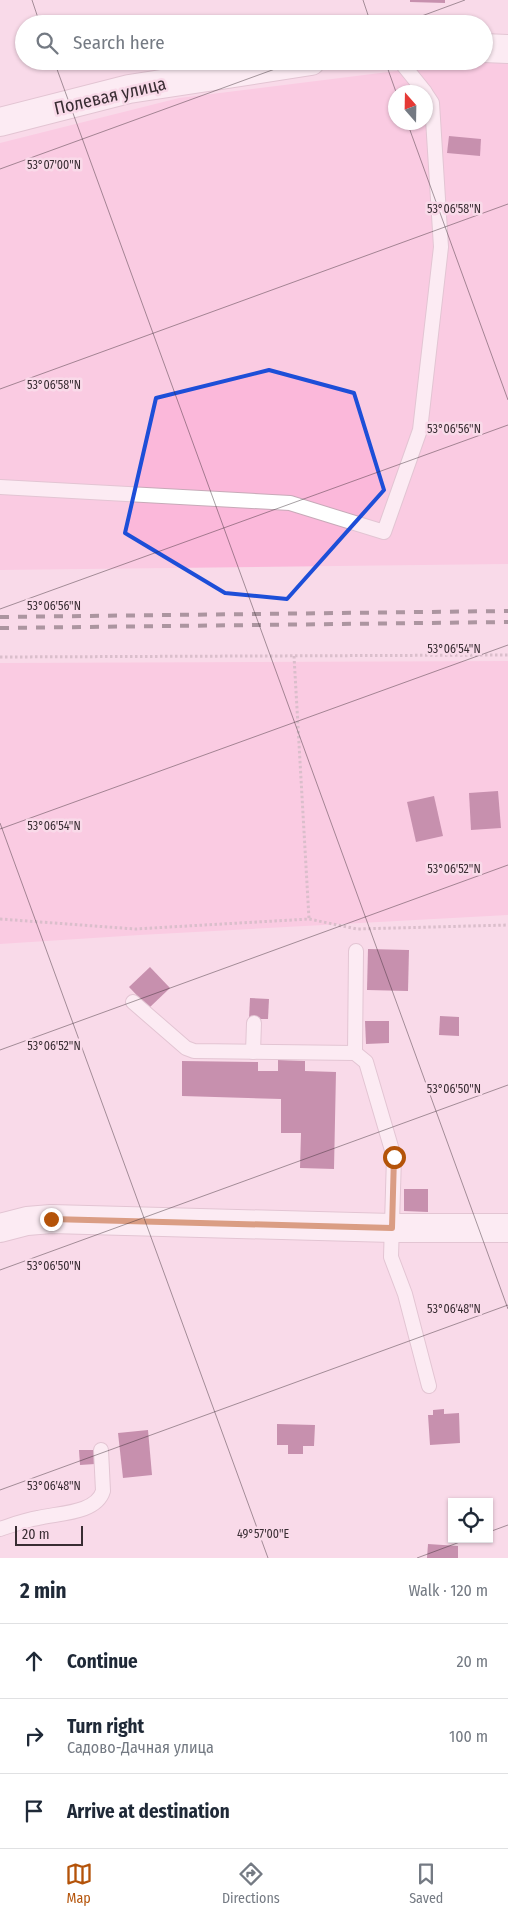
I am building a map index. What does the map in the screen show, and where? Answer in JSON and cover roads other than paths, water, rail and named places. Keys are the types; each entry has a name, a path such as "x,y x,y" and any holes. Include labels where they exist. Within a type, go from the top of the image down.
{"street":[{"path":"493,48 508,49"},
{"name":"Полевая улица","path":"0,122 129,89 252,70"},
{"path":"0,1228 27,1220 51,1219 392,1228 508,1228"}],"lane":[{"path":"407,70 419,85"},
{"path":"0,486 290,503 384,532 420,430 441,247 433,118"},
{"path":"355,1053 356,951"},
{"path":"133,1002 186,1048 194,1051 355,1053 366,1062 394,1157 391,1257 405,1294 428,1386"},
{"path":"253,1052 254,1023"},
{"path":"0,1529 38,1518 72,1513 96,1502 101,1497 103,1491 100,1450"}],"railway":[{"path":"0,617 508,611"},
{"path":"0,628 508,622"}]}
